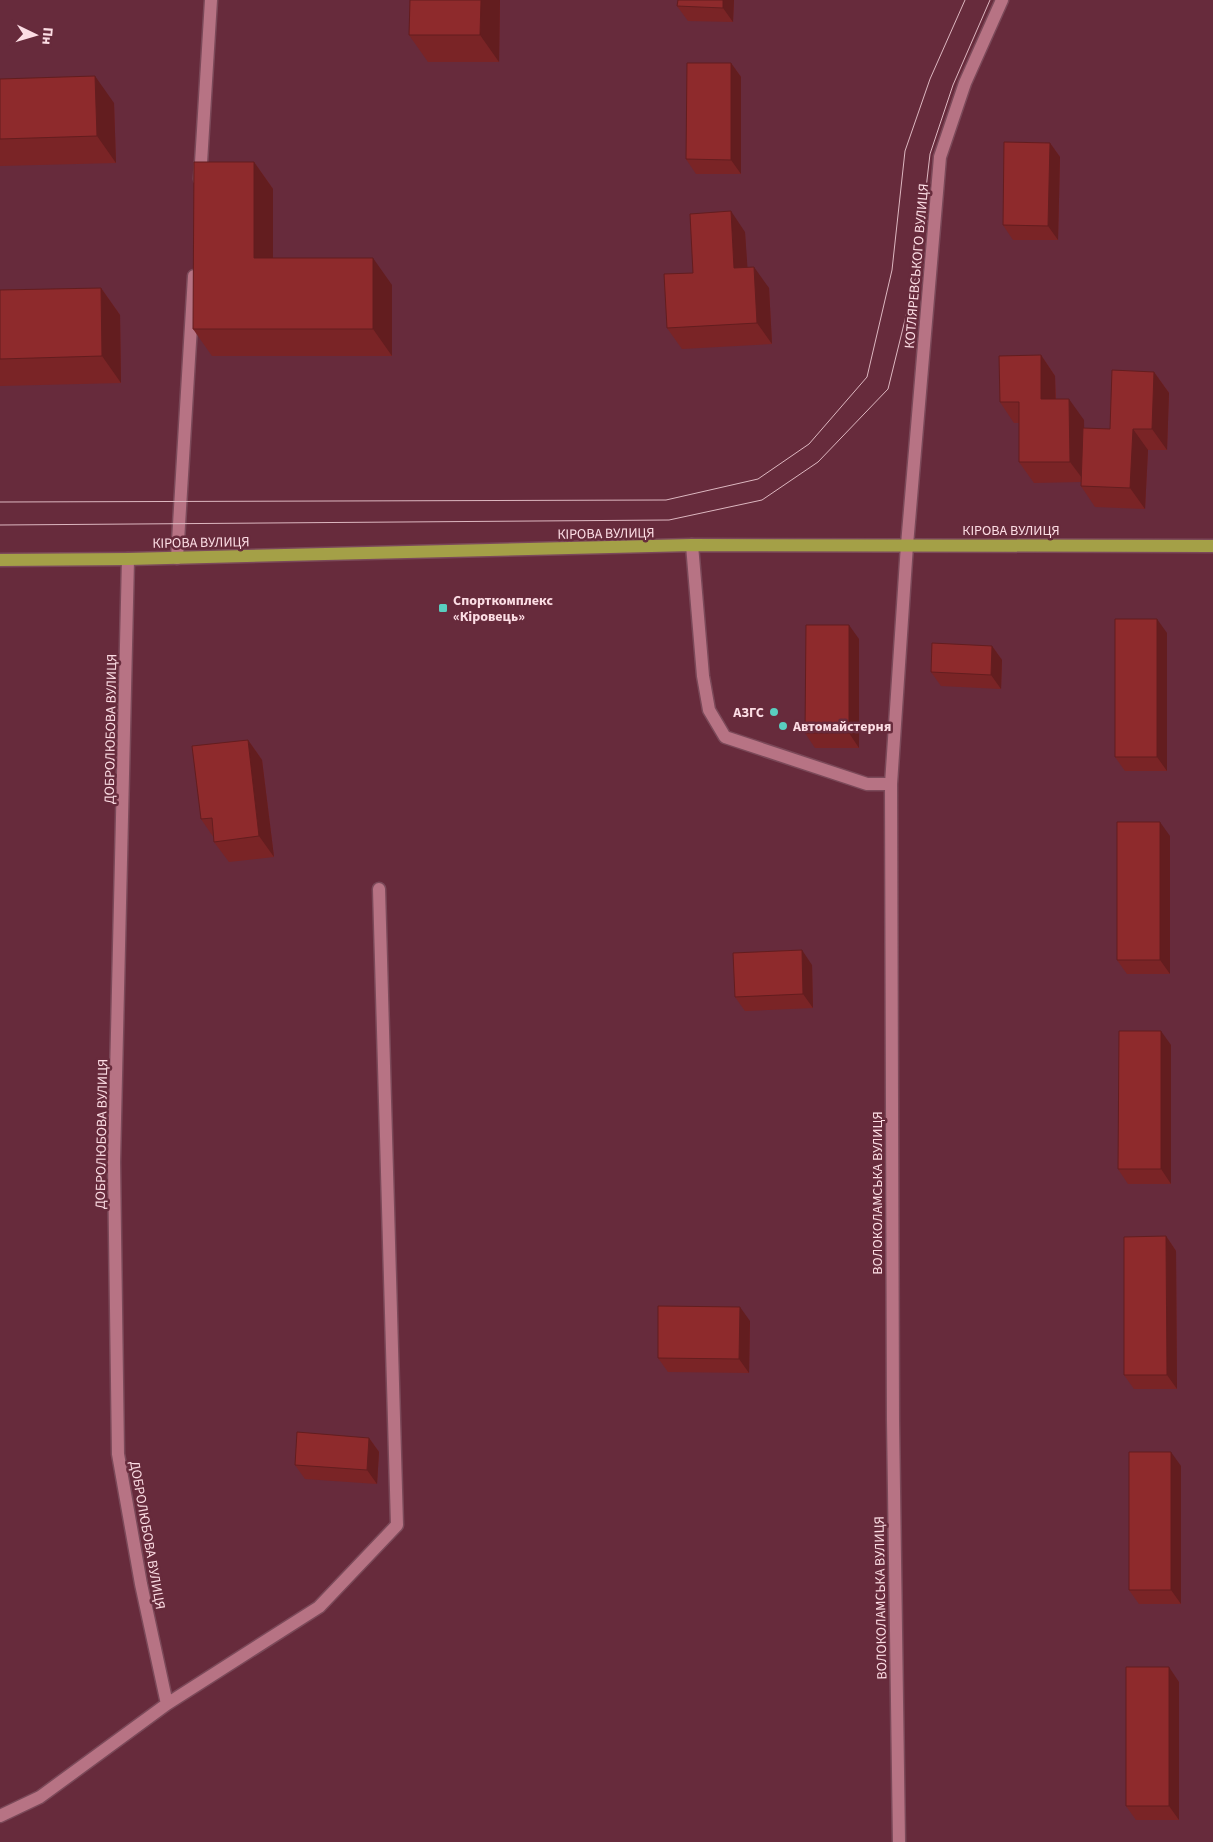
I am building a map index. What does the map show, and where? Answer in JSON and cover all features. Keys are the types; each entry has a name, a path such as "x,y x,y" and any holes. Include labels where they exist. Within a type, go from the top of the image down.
{"main road":[{"name":"КІРОВА ВУЛИЦЯ","path":"0,560 177,558 692,545 1213,546"}],"street":[{"path":"200,189 211,0"},
{"name":"КОТЛЯРЕВСЬКОГО ВУЛИЦЯ","path":"907,545 940,158 965,84 1002,0"},
{"path":"177,558 195,259"},
{"path":"692,545 703,676 707,702 709,710 725,737 867,784 891,784"},
{"name":"ВОЛОКОЛАМСЬКА ВУЛИЦЯ","path":"898,1842 893,1420 891,784 907,545"},
{"name":"ДОБРОЛЮБОВА ВУЛИЦЯ","path":"128,559 114,1162 118,1454 141,1584 167,1704"},
{"path":"0,1816 40,1797 167,1704 319,1607 397,1525 379,889"}],"building":[{"path":"410,0 481,0 480,35 409,35"},
{"path":"678,0 723,0 723,8 677,6"},
{"path":"687,63 731,63 731,160 686,159"},
{"path":"95,76 97,136 0,139 0,79"},
{"path":"1004,142 1050,143 1048,226 1003,225"},
{"path":"194,162 254,162 254,258 373,258 373,329 193,329"},
{"path":"731,211 734,268 754,267 757,323 667,328 664,274 693,273 690,214"},
{"path":"101,288 102,356 0,359 0,290"},
{"path":"1041,355 1041,399 1069,399 1070,462 1019,462 1019,402 1000,402 999,356"},
{"path":"1112,370 1154,372 1152,429 1133,429 1130,488 1081,486 1083,428 1110,429"},
{"path":"1115,619 1157,619 1157,757 1115,757"},
{"path":"806,625 849,625 849,733 805,733"},
{"path":"932,643 992,646 991,675 931,672"},
{"path":"248,740 259,836 214,842 212,818 201,819 192,746"},
{"path":"1117,822 1160,822 1160,960 1117,960"},
{"path":"802,950 803,994 735,997 733,953"},
{"path":"1119,1031 1161,1031 1161,1169 1118,1169"},
{"path":"1166,1236 1167,1375 1124,1375 1124,1237"},
{"path":"658,1306 740,1307 739,1359 658,1358"},
{"path":"297,1432 369,1438 367,1470 295,1465"},
{"path":"1129,1452 1171,1452 1171,1590 1129,1590"},
{"path":"1126,1667 1169,1667 1169,1806 1126,1806"}],"tram line":[{"path":"0,502 666,500 758,479 809,444 867,377 892,270 905,151 930,79 965,0"},
{"path":"0,525 669,520 762,500 818,462 888,389 916,275 930,154 953,85 990,0"}],"place":[{"name":"Спорткомплекс «Кіровець»","path":"443,608"},
{"name":"АЗГС","path":"774,712"},
{"name":"Автомайстерня","path":"783,726"}]}
